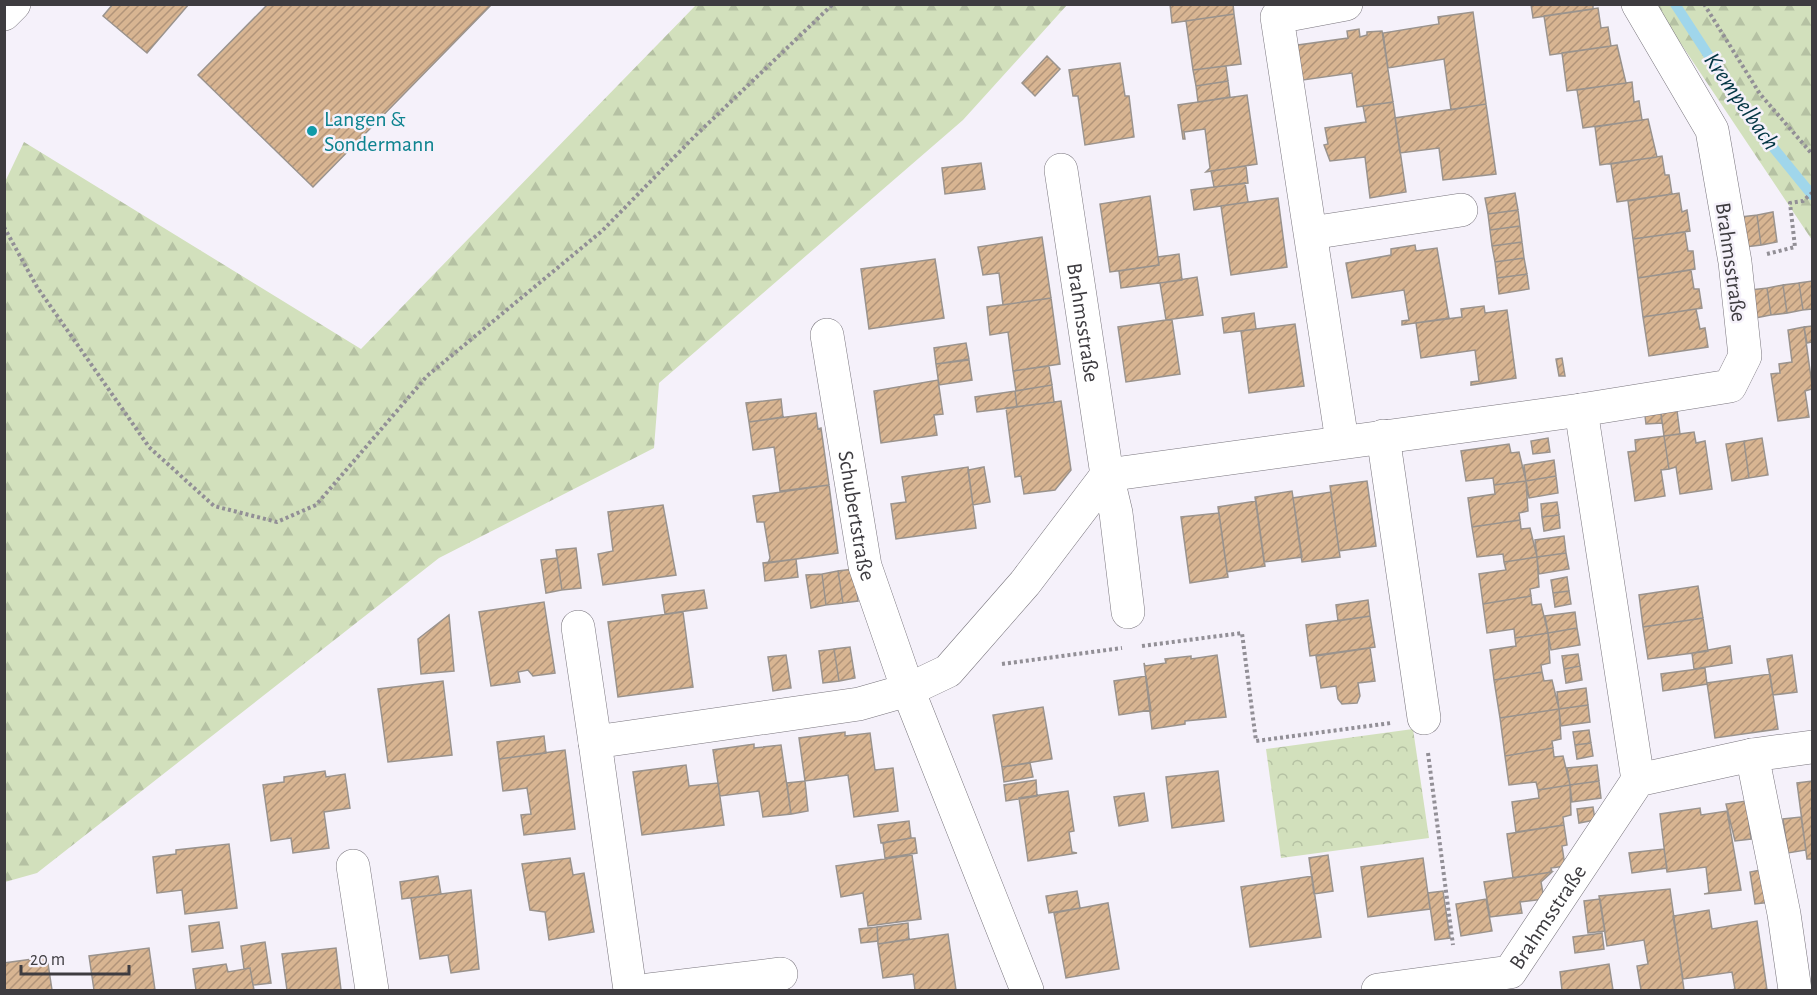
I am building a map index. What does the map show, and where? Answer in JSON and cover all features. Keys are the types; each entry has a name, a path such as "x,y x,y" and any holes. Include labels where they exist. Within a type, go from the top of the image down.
{"street":[{"path":"4,14 14,4"},
{"path":"1342,441 1277,17 1346,4"},
{"name":"Brahmsstraße","path":"1061,170 1107,475 1581,410 1730,387 1745,356 1735,262 1712,130 1638,4"},
{"path":"1311,233 1461,210"},
{"name":"Schubertstraße","path":"827,335 865,566 908,690 1027,990"},
{"path":"1581,410 1638,780 1752,755 1812,747"},
{"path":"1383,436 1424,718"},
{"path":"1107,475 1116,513 1128,612"},
{"path":"595,742 859,704 908,690 948,671 1025,583 1107,475"},
{"path":"578,627 630,990"},
{"path":"1752,755 1784,914 1794,990"},
{"name":"Brahmsstraße","path":"1378,990 1458,980 1512,981 1638,780"},
{"path":"353,866 372,990"},
{"path":"649,990 781,974"}],"path":[{"path":"4,227 37,287 149,447 214,506 277,522 316,505 427,376 602,231 694,137 833,4"},
{"path":"1704,4 1760,94 1812,154"},
{"path":"1735,262 1795,247 1790,203 1803,201 1812,193"},
{"path":"1137,646 1242,633 1256,741 1424,718 1458,980"},
{"path":"948,671 1126,648"}],"green space":[{"path":"696,5 1067,5 963,120 659,383 654,448 439,558 37,873 5,882 4,184 24,142 361,349"},
{"path":"1655,5 1812,5 1812,240"},
{"path":"1413,729 1429,838 1281,858 1266,749"}],"building":[{"path":"113,4 189,4 147,53 103,16"},
{"name":"Langen & Sondermann","path":"268,4 492,4 313,187 198,75"},
{"path":"1170,4 1233,4 1234,14 1172,23"},
{"path":"1531,4 1593,4 1593,9 1533,18"},
{"path":"1598,8 1601,28 1608,27 1611,46 1550,55 1544,16"},
{"path":"1473,12 1486,104 1451,110 1444,59 1388,68 1383,33 1439,24 1438,17"},
{"path":"1234,14 1241,64 1193,70 1186,21"},
{"path":"1359,29 1360,37 1367,35 1367,32 1382,31 1393,102 1357,107 1352,73 1296,81 1291,46 1348,38 1347,31"},
{"path":"1617,45 1626,83 1567,91 1562,53"},
{"path":"1047,56 1060,69 1035,96 1022,83"},
{"path":"1120,63 1125,96 1129,96 1134,137 1085,145 1078,96 1073,96 1069,70"},
{"path":"1226,66 1228,81 1196,86 1193,70"},
{"path":"1228,81 1230,97 1198,102 1196,86"},
{"path":"1632,82 1634,102 1639,101 1642,120 1583,128 1577,90"},
{"path":"1247,95 1257,164 1206,172 1210,168 1205,129 1184,132 1185,139 1183,139 1178,105"},
{"path":"1393,102 1406,192 1370,198 1365,157 1330,161 1324,145 1328,144 1325,128 1366,122 1363,106"},
{"path":"1486,104 1496,174 1443,180 1439,148 1400,153 1395,118"},
{"path":"1648,119 1657,157 1600,165 1595,127"},
{"path":"1662,156 1665,175 1669,175 1672,194 1617,202 1611,164"},
{"path":"981,163 985,189 945,194 942,168"},
{"path":"1246,166 1248,183 1214,187 1211,171"},
{"path":"1245,183 1248,202 1194,210 1191,190"},
{"path":"1515,193 1518,210 1488,214 1485,198"},
{"path":"1679,193 1682,212 1687,210 1690,231 1633,239 1628,201"},
{"path":"1150,196 1159,265 1110,272 1100,204"},
{"path":"1278,198 1287,267 1231,275 1221,206"},
{"path":"1518,210 1520,226 1490,230 1488,214"},
{"path":"1773,212 1777,242 1761,245 1757,215"},
{"path":"1757,215 1761,245 1745,247 1741,217"},
{"path":"1520,226 1522,242 1492,246 1490,230"},
{"path":"1685,232 1688,251 1693,251 1695,269 1638,278 1633,239"},
{"path":"1042,237 1051,298 1003,305 999,273 983,275 978,247"},
{"path":"1522,242 1524,258 1495,262 1492,246"},
{"path":"1415,245 1416,251 1437,248 1449,318 1402,325 1402,321 1409,320 1404,290 1352,298 1346,263 1391,255 1391,249"},
{"path":"1179,254 1182,280 1121,288 1119,271 1159,265 1158,257"},
{"path":"1524,258 1527,274 1497,278 1495,262"},
{"path":"935,259 944,318 869,329 861,269"},
{"path":"1691,270 1694,289 1699,289 1702,308 1643,317 1638,278"},
{"path":"1527,274 1529,289 1499,294 1497,278"},
{"path":"1197,277 1203,315 1166,320 1160,283"},
{"path":"1812,281 1812,309 1803,310 1799,283"},
{"path":"1799,283 1803,310 1787,313 1783,285"},
{"path":"1783,285 1787,313 1771,315 1767,288"},
{"path":"1767,288 1771,315 1755,318 1751,290"},
{"path":"1051,298 1060,364 1013,371 1008,332 990,335 987,307"},
{"path":"1484,306 1485,313 1507,310 1516,378 1471,385 1471,382 1479,381 1475,350 1421,358 1416,323 1462,317 1461,309"},
{"path":"1696,309 1700,329 1705,328 1708,347 1649,356 1643,317"},
{"path":"1254,313 1256,329 1224,333 1222,318"},
{"path":"1172,320 1180,374 1126,382 1118,327"},
{"path":"1295,324 1304,386 1249,393 1241,331"},
{"path":"1812,326 1812,342 1807,343 1804,327"},
{"path":"1804,327 1812,385 1812,389 1805,391 1809,417 1778,421 1771,374 1780,373 1779,364 1792,362 1788,330"},
{"path":"966,343 969,359 936,364 934,348"},
{"path":"1562,358 1565,376 1559,376 1556,359"},
{"path":"969,360 972,380 939,385 936,364"},
{"path":"1049,366 1052,385 1016,391 1013,371"},
{"path":"938,380 943,414 934,415 937,435 881,443 874,391"},
{"path":"1052,385 1054,402 1017,407 1015,391"},
{"path":"1015,391 1017,407 977,412 975,397"},
{"path":"781,399 783,417 749,422 746,403"},
{"path":"1061,401 1071,470 1055,490 1024,494 1021,476 1015,477 1006,408"},
{"path":"1676,403 1680,434 1664,436 1660,406"},
{"path":"1660,406 1662,423 1646,424 1644,408"},
{"path":"816,413 818,429 821,428 829,485 780,491 774,447 753,450 749,422"},
{"path":"1694,432 1696,443 1705,441 1712,489 1680,494 1676,467 1669,469 1664,436"},
{"path":"1664,436 1669,469 1661,470 1665,496 1635,501 1628,452 1636,451 1635,440"},
{"path":"1548,438 1550,452 1533,454 1531,441"},
{"path":"1762,438 1768,475 1749,478 1744,441"},
{"path":"1744,441 1749,478 1732,481 1726,444"},
{"path":"1509,444 1511,453 1519,452 1526,481 1494,485 1493,478 1466,481 1461,451"},
{"path":"1554,460 1556,476 1526,481 1524,465"},
{"path":"968,467 976,528 896,539 891,504 906,502 902,477"},
{"path":"984,467 990,502 973,505 968,470"},
{"path":"1556,476 1558,493 1529,498 1526,481"},
{"path":"1367,481 1376,546 1339,551 1330,486"},
{"path":"1526,481 1528,511 1519,513 1520,520 1472,527 1468,498 1495,494 1494,485"},
{"path":"829,485 838,553 768,563 770,558 764,522 757,522 753,496"},
{"path":"1292,491 1302,557 1264,562 1255,497"},
{"path":"1331,492 1340,557 1302,562 1293,498"},
{"path":"1256,501 1265,566 1227,572 1218,507"},
{"path":"1557,502 1559,515 1542,517 1541,504"},
{"path":"663,505 676,575 603,585 598,554 613,551 608,512"},
{"path":"1219,513 1228,577 1190,583 1181,517"},
{"path":"1559,515 1560,528 1544,531 1542,517"},
{"path":"1520,520 1521,529 1530,528 1537,557 1504,562 1503,554 1477,557 1472,527"},
{"path":"1564,536 1566,553 1537,557 1535,540"},
{"path":"576,548 581,588 562,590 556,550"},
{"path":"1566,553 1569,569 1539,574 1537,557"},
{"path":"1537,557 1539,587 1530,589 1531,596 1483,604 1479,574 1506,570 1504,562"},
{"path":"557,558 562,590 546,593 541,560"},
{"path":"796,559 798,577 765,581 763,563"},
{"path":"854,569 858,601 843,603 838,571"},
{"path":"838,571 843,603 826,605 822,574"},
{"path":"822,574 826,605 811,608 806,575"},
{"path":"1567,577 1569,591 1553,593 1551,580"},
{"path":"1698,586 1703,618 1643,627 1639,595"},
{"path":"704,590 707,608 665,614 662,595"},
{"path":"1569,591 1571,604 1555,607 1553,593"},
{"path":"1531,596 1532,605 1541,604 1548,633 1515,638 1514,629 1487,633 1483,604"},
{"path":"1368,600 1370,616 1338,621 1336,605"},
{"path":"544,602 555,673 533,676 528,670 518,672 520,682 491,686 479,612"},
{"path":"683,612 693,687 618,697 608,622"},
{"path":"1575,612 1577,628 1548,633 1545,616"},
{"path":"449,615 454,671 421,674 418,639"},
{"path":"1370,616 1375,647 1310,656 1306,625"},
{"path":"1703,618 1708,651 1648,659 1643,627"},
{"path":"1577,628 1580,645 1551,650 1548,633"},
{"path":"1548,633 1550,663 1541,665 1542,672 1494,680 1490,650 1516,646 1515,638"},
{"path":"1730,646 1732,663 1694,669 1692,653"},
{"path":"850,647 855,678 839,681 834,649"},
{"path":"1370,648 1375,681 1358,683 1360,696 1357,703 1342,704 1338,699 1336,686 1321,688 1316,656"},
{"path":"834,649 839,681 823,683 819,651"},
{"path":"1578,654 1580,666 1564,669 1562,656"},
{"path":"786,655 791,688 773,691 768,657"},
{"path":"1217,655 1226,717 1185,721 1185,724 1152,729 1144,663 1145,666 1166,663 1165,659 1191,656 1191,659"},
{"path":"1792,655 1797,692 1773,695 1767,659"},
{"path":"1580,666 1582,680 1566,683 1564,669"},
{"path":"1705,668 1707,684 1663,691 1661,674"},
{"path":"1542,672 1544,681 1552,680 1559,709 1500,718 1494,680"},
{"path":"1770,674 1778,729 1715,738 1707,683"},
{"path":"1146,676 1151,710 1119,715 1114,681"},
{"path":"443,681 452,755 388,762 378,689"},
{"path":"1586,688 1588,705 1559,709 1557,692"},
{"path":"1588,705 1590,722 1561,726 1559,709"},
{"path":"1043,707 1052,759 1002,767 993,715"},
{"path":"1559,709 1561,739 1552,741 1553,748 1505,756 1500,718"},
{"path":"1589,730 1591,743 1575,745 1573,732"},
{"path":"845,732 845,736 870,733 875,770 893,768 898,811 854,817 848,775 805,781 799,738"},
{"path":"544,736 546,753 499,759 497,742"},
{"path":"1591,743 1593,756 1577,759 1575,745"},
{"path":"754,744 754,748 781,745 791,814 763,817 759,791 720,796 713,750"},
{"path":"1553,748 1554,757 1563,756 1570,785 1538,790 1536,782 1509,785 1505,756"},
{"path":"565,750 575,829 524,835 521,815 531,814 527,788 503,791 499,759"},
{"path":"1030,763 1033,777 1004,782 1002,767"},
{"path":"686,765 689,786 718,783 724,825 642,835 633,772"},
{"path":"1597,765 1599,781 1570,785 1567,768"},
{"path":"325,771 326,777 345,774 350,808 324,812 329,848 293,853 291,838 271,841 263,785 284,782 284,777"},
{"path":"1218,771 1224,821 1172,828 1166,777"},
{"path":"1036,780 1037,796 1006,801 1004,785"},
{"path":"805,781 808,811 791,814 787,783"},
{"path":"1599,781 1601,798 1572,802 1570,785"},
{"path":"1812,781 1812,859 1807,859 1797,783"},
{"path":"1570,785 1571,815 1563,817 1564,825 1516,832 1512,802 1539,798 1538,790"},
{"path":"1068,791 1074,831 1069,832 1072,852 1077,853 1028,861 1019,798"},
{"path":"1144,793 1148,821 1119,826 1114,797"},
{"path":"1746,801 1751,839 1735,841 1726,804"},
{"path":"1593,807 1595,820 1579,823 1577,809"},
{"path":"1700,808 1701,815 1727,811 1741,890 1704,894 1709,893 1706,867 1667,872 1660,814"},
{"path":"1801,817 1806,850 1788,853 1783,819"},
{"path":"909,821 911,838 881,843 878,825"},
{"path":"1564,825 1567,845 1562,846 1565,866 1551,868 1552,872 1513,878 1507,834"},
{"path":"915,838 917,853 885,858 883,843"},
{"path":"229,844 237,908 185,914 182,890 157,893 153,857 176,854 176,850"},
{"path":"1664,849 1667,868 1632,873 1629,853"},
{"path":"912,855 921,919 868,926 863,893 841,897 836,866"},
{"path":"1328,855 1333,891 1314,894 1309,858"},
{"path":"570,858 573,875 584,873 594,932 549,940 545,912 530,910 522,864"},
{"path":"1423,858 1430,909 1368,917 1361,867"},
{"path":"1766,869 1771,902 1755,904 1750,872"},
{"path":"1552,872 1541,882 1544,899 1520,902 1522,913 1490,917 1484,882"},
{"path":"438,876 441,894 402,899 400,882"},
{"path":"1312,876 1321,937 1250,947 1241,887"},
{"path":"1670,889 1684,990 1641,990 1637,966 1648,964 1644,940 1607,946 1599,896"},
{"path":"471,890 479,969 451,973 448,955 420,959 411,898"},
{"path":"1077,891 1080,908 1049,913 1046,896"},
{"path":"1443,891 1450,938 1435,940 1428,893"},
{"path":"1486,899 1492,931 1461,936 1456,904"},
{"path":"1600,899 1605,931 1588,933 1584,901"},
{"path":"1108,903 1119,969 1066,978 1054,913"},
{"path":"1709,910 1712,929 1757,921 1767,990 1732,990 1735,989 1732,972 1683,979 1673,916"},
{"path":"219,922 223,948 192,952 189,926"},
{"path":"908,923 909,939 878,944 877,927"},
{"path":"877,927 878,941 861,943 859,929"},
{"path":"1602,933 1604,949 1575,953 1573,937"},
{"path":"948,934 956,990 915,990 913,974 883,978 878,944"},
{"path":"265,942 271,983 253,985 250,968 244,969 241,946"},
{"path":"149,948 155,990 94,990 89,956"},
{"path":"336,948 341,990 287,990 282,954"},
{"path":"47,957 52,990 4,990 4,963"},
{"path":"226,964 228,972 250,968 254,990 196,990 193,969"},
{"path":"1609,964 1613,990 1562,990 1560,972"}],"waterway":[{"name":"Krempelbach","path":"1675,4 1750,119 1812,195"}],"place":[{"name":"Langen & Sondermann","path":"312,131"}]}
